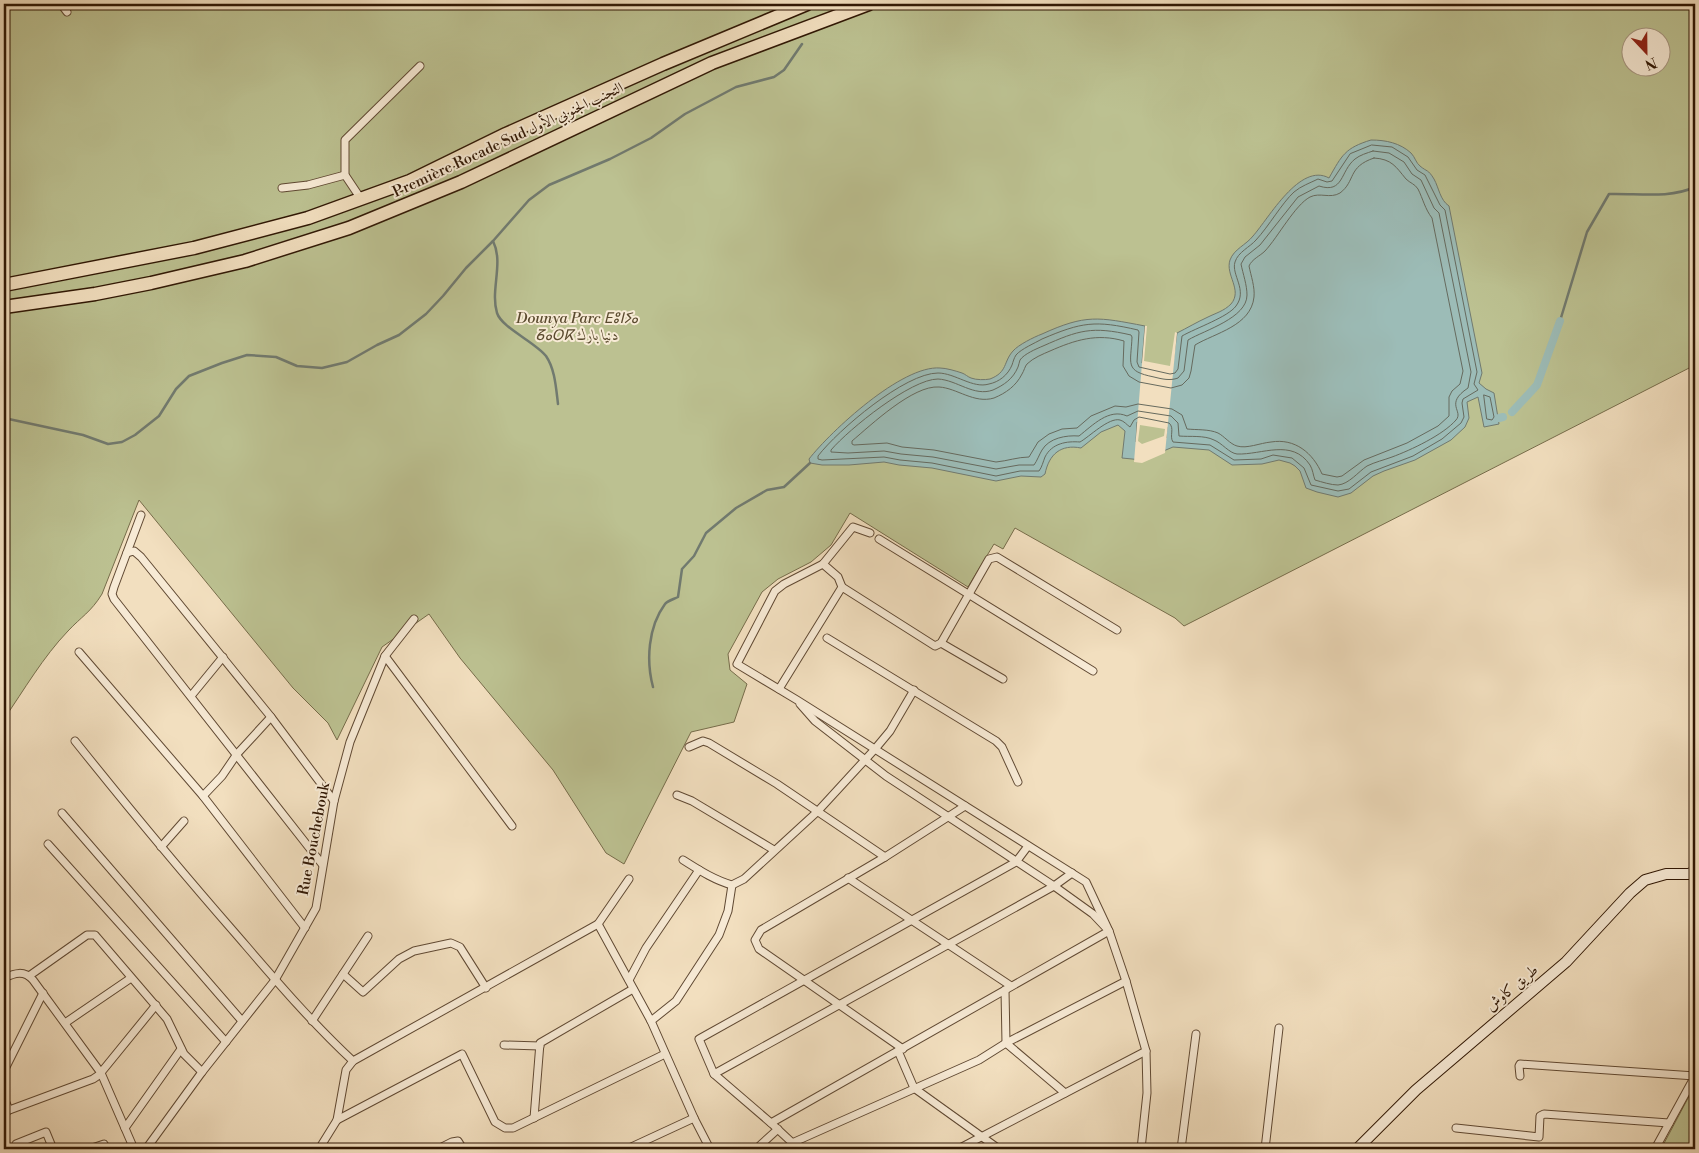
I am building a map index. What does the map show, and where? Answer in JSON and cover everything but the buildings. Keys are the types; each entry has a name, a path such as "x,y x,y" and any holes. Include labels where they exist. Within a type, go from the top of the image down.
{"highway":[{"name":"Première Rocade Sud التجنب الجنوبي الأول","path":"4,284 194,248 308,218 410,180 506,134 663,64 807,4"},
{"name":"Première Rocade Sud التجنب الجنوبي الأول","path":"4,306 95,294 158,281 245,261 349,228 461,182 712,62 870,4"}],"street":[{"path":"61,4 67,12"},
{"path":"361,199 345,174 345,140 420,66"},
{"path":"282,188 308,185 345,174"},
{"path":"141,515 114,587 112,594 114,599 322,864"},
{"path":"870,533 853,527 823,564 784,584 775,591 737,662 739,666 797,700 1086,882 1108,931 1126,981 1146,1051 1146,1093 1141,1149"},
{"path":"879,539 1093,671"},
{"path":"127,553 134,551 141,557 271,717 334,801"},
{"path":"823,564 838,577 842,587 935,646 941,644 989,559 997,558 1117,630"},
{"path":"779,689 842,587"},
{"name":"Rue Bouchebouk","path":"146,1149 202,1072 275,980 316,908 334,801 350,742 385,656 414,619"},
{"path":"827,638 996,741 1002,747 1018,782"},
{"path":"941,644 1003,679"},
{"path":"79,652 203,796 305,928"},
{"path":"385,656 512,826"},
{"path":"191,696 223,657"},
{"path":"732,885 744,879 818,811 890,731 914,690"},
{"path":"797,700 810,717 886,776 1054,886 1093,914 1108,931"},
{"path":"203,796 222,776 237,754 271,717"},
{"path":"75,741 161,847 275,980 312,1021 353,1061"},
{"path":"689,747 703,741 709,743 777,784 885,857"},
{"path":"677,795 692,801 774,850"},
{"path":"965,806 885,857 760,930 755,940 758,949 840,1004 900,1050 914,1088 999,1149"},
{"path":"62,812 242,1021"},
{"path":"161,847 184,821"},
{"path":"48,844 226,1042"},
{"path":"1028,846 1016,862 699,1039 714,1074 772,1123 794,1147 914,1088 979,1060 1006,1043 1126,981"},
{"path":"683,860 732,885"},
{"path":"629,980 646,948 700,870"},
{"path":"714,1074 1054,886 1072,873"},
{"name":"طريق كاوش","path":"1358,1149 1416,1090 1566,962 1630,893 1645,880 1666,874 1693,874"},
{"path":"848,878 948,944 1008,988"},
{"path":"319,1149 337,1120 346,1070 353,1061 598,924 629,879"},
{"path":"651,1021 676,1001 720,935 728,911 732,885"},
{"path":"598,924 651,1021 694,1118 710,1149"},
{"path":"772,1123 1108,931"},
{"path":"29,976 87,935 92,934 97,937 156,1005 172,1026 181,1049 202,1072"},
{"path":"312,1021 368,936"},
{"path":"343,974 363,992 399,959 414,951 451,943 460,947 486,988"},
{"path":"4,978 19,973 29,976 43,993 101,1073 134,1149"},
{"path":"65,1023 131,978"},
{"path":"1006,1043 1008,988"},
{"path":"534,1118 540,1043 633,989"},
{"path":"4,1071 43,993"},
{"path":"4,1098 6,1111 93,1079 101,1073 156,1005"},
{"path":"1265,1149 1279,1028"},
{"path":"1181,1149 1196,1034"},
{"path":"1006,1043 1065,1093"},
{"path":"504,1045 540,1046"},
{"path":"125,1128 181,1049"},
{"path":"958,1149 1146,1051"},
{"path":"337,1120 462,1054 495,1122 505,1128 513,1128 665,1054"},
{"path":"1520,1076 1520,1064 1695,1076 1655,1149"},
{"path":"1456,1128 1539,1137 1540,1116 1544,1114 1669,1123"},
{"path":"627,1149 694,1118"},
{"path":"756,1149 778,1129"},
{"path":"16,1144 46,1132 53,1149"},
{"path":"438,1149 458,1141 463,1149"},
{"path":"89,1149 104,1144 106,1149"}],"green space":[{"name":"Dounya Parc ⴹⵓⵏⵢⴰ ⵒⴰⵔⴽ دنيا بارك","path":"4,4 1695,4 1695,365 1184,626 1175,618 1015,528 1003,549 994,544 968,587 850,513 831,545 811,562 778,579 762,592 728,654 730,670 747,684 734,722 691,732 624,864 606,853 553,770 460,658 429,614 382,647 337,740 328,723 293,688 139,500 102,594 90,610 50,652 4,719"},
{"path":"1695,1085 1695,1149 1661,1149"}],"water":[{"path":"1371,140 1397,144 1407,150 1419,165 1432,176 1442,197 1449,206 1482,373 1479,383 1494,393 1499,424 1484,427 1478,397 1467,402 1469,418 1465,427 1451,440 1415,460 1373,476 1351,493 1338,497 1306,488 1300,471 1290,463 1279,460 1262,464 1232,465 1209,450 1173,447 1142,460 1122,458 1125,431 1118,425 1101,432 1081,448 1062,449 1057,452 1050,461 1045,474 1041,477 1021,476 996,481 932,468 884,462 849,465 810,463 809,459 819,447 850,417 868,402 907,377 924,370 940,368 963,373 973,379 990,379 1003,370 1013,351 1026,341 1070,323 1082,320 1103,319 1145,326 1142,363 1172,369 1177,333 1223,310 1234,299 1235,288 1229,266 1234,253 1250,239 1286,194 1296,185 1307,178 1318,175 1329,178 1345,153 1355,146","holes":["1137,422 1167,427 1166,438 1141,447 1136,442"]}],"pier":[{"path":"1145,326 1147,326 1144,361 1170,366 1175,332 1177,333 1165,453 1142,463 1134,462","holes":["1140,425 1165,429 1164,436 1142,444 1138,441"]}],"waterway":[{"path":"4,418 83,435 108,444 122,442 135,435 159,416 176,389 189,376 222,363 247,355 276,357 297,366 322,368 347,362 399,335 426,314 529,200 549,185 610,159 651,138 685,114 736,87 774,77 784,70 802,44"},
{"path":"1560,321 1587,232 1609,194 1653,195 1675,193 1695,187"},
{"path":"493,241 497,258 495,295 497,313 505,324 546,356 553,373 558,404"},
{"path":"1512,412 1537,385 1560,321"},
{"path":"1499,418 1503,417"},
{"path":"653,687 649,655 655,623 665,604 678,597 682,569 694,556 706,533 736,508 767,490 784,487 810,463"}]}
